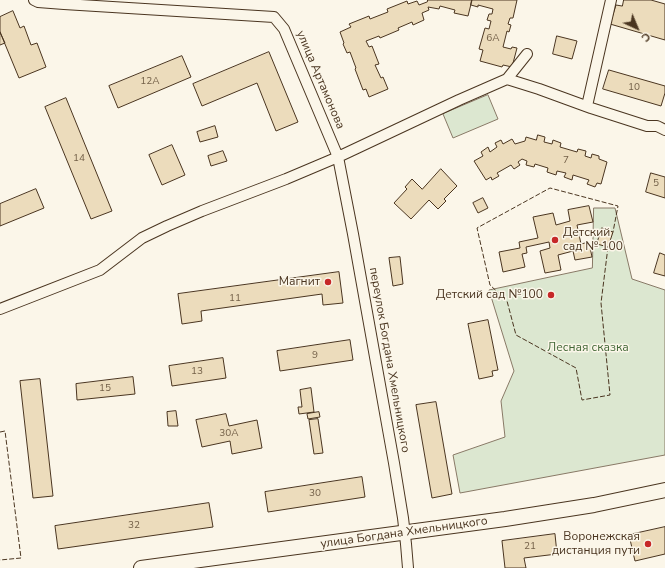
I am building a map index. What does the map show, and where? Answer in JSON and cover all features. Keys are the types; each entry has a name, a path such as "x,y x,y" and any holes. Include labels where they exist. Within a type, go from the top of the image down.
{"main road":[{"name":"улица Богдана Хмельницкого","path":"141,568 505,519 594,505 665,490"}],"street":[{"name":"улица Артамонова","path":"34,0 38,2 64,4 274,17 284,29 338,157"},
{"path":"587,106 611,0"},
{"path":"0,309 100,270 142,238 167,226 338,157 506,79 527,54"},
{"path":"506,79 647,126 656,126 665,130"},
{"name":"переулок Богдана Хмельницкого","path":"338,157 398,487 405,532 408,568"}],"green space":[{"path":"488,95 498,119 453,138 443,114"},
{"name":"Лесная сказка","path":"594,208 615,208 632,279 665,290 665,455 460,493 453,455 505,437 501,401 514,371 489,290 592,268"}],"building":[{"path":"428,0 472,0 468,16 454,13 455,10 440,6 439,9 428,7 429,10 422,13 424,20 413,25 412,22 398,28 399,30 380,38 379,36 366,41 369,47 372,46 379,64 375,65 381,78 383,77 388,89 369,97 366,89 363,90 350,52 347,53 340,32 351,27 349,24 369,16 370,19 388,12 387,9 407,1 408,4 417,1 419,5 427,2"},
{"path":"472,0 517,0 513,18 510,18 508,24 511,25 509,32 507,31 503,47 511,49 512,47 517,48 512,67 503,65 502,67 480,61 483,50 479,49 485,28 489,29 491,21 487,20 489,14 492,14 493,9 478,5 478,7 471,5"},
{"path":"624,0 651,0 665,4 665,40 610,24 616,5 622,6"},
{"path":"13,11 20,28 24,26 31,45 37,43 46,67 19,78 0,32 0,17"},
{"path":"0,32 5,43 0,45"},
{"path":"557,36 577,41 572,59 553,54"},
{"path":"269,52 298,122 276,131 257,83 202,106 193,84"},
{"path":"182,56 191,77 118,108 109,86"},
{"path":"609,70 665,86 665,93 661,106 603,89"},
{"path":"66,98 112,211 91,219 45,107"},
{"path":"215,126 218,137 200,142 197,132"},
{"path":"538,135 545,137 544,142 552,144 553,140 561,143 560,147 577,152 578,149 586,151 585,156 591,158 592,154 599,156 599,159 607,162 601,184 597,183 595,187 587,184 589,180 573,175 572,180 564,177 566,173 557,171 556,175 547,172 548,168 535,164 534,167 526,165 527,161 522,159 518,162 520,165 514,169 511,165 497,173 499,176 492,180 491,177 486,180 474,161 483,156 481,152 488,147 490,152 497,147 495,143 501,140 503,144 512,139 515,144 525,141 526,137 536,140"},
{"path":"172,145 185,175 162,185 149,155"},
{"path":"223,151 227,161 211,166 208,156"},
{"path":"441,169 457,186 444,199 446,201 438,209 429,200 411,219 394,203 407,189 405,187 412,179 422,189"},
{"path":"651,173 665,177 665,198 646,192"},
{"path":"36,189 44,208 0,226 0,204"},
{"path":"483,198 488,208 478,213 473,203"},
{"name":"Детский сад № 100","path":"589,206 593,222 577,225 581,244 589,242 592,257 575,260 573,251 558,255 561,270 545,273 540,251 550,248 549,242 526,247 527,253 522,254 525,267 503,272 499,252 520,248 519,242 538,238 533,217 553,213 556,225 570,221 568,210"},
{"path":"602,228 613,232 608,247 597,244"},
{"path":"660,253 665,255 665,276 654,273"},
{"path":"400,257 403,284 393,286 389,258"},
{"path":"339,272 343,303 323,305 322,294 201,311 202,321 182,324 178,294"},
{"path":"488,320 498,370 492,371 493,376 479,379 468,324"},
{"path":"350,340 353,360 280,371 277,351"},
{"path":"223,358 226,378 172,386 169,366"},
{"path":"133,377 135,394 77,400 76,384"},
{"path":"40,379 53,496 33,498 20,381"},
{"path":"311,388 314,412 299,414 298,407 302,407 300,390"},
{"path":"436,402 452,494 432,498 416,405"},
{"path":"176,411 178,426 168,426 167,412"},
{"path":"319,412 320,417 308,419 307,414"},
{"path":"226,414 229,426 257,420 262,448 232,454 230,441 202,447 196,420"},
{"path":"318,419 323,453 314,454 309,420"},
{"path":"362,477 365,497 268,512 265,492"},
{"path":"209,503 213,527 58,549 55,526"},
{"name":"Воронежская дистанция пути","path":"665,527 665,554 635,561 629,535"},
{"path":"555,534 557,554 524,558 526,568 505,568 502,541"}],"fence":[{"path":"608,247 601,303 610,395 582,400 576,368 516,335 507,301 490,285 477,228 550,188 618,206 613,232"},
{"path":"0,432 5,431 21,558 0,560"}],"place":[{"name":"Детский сад № 100","path":"555,240"},
{"name":"Магнит","path":"328,282"},
{"name":"Детский сад №100","path":"551,295"},
{"name":"Воронежская дистанция пути","path":"648,544"}]}
